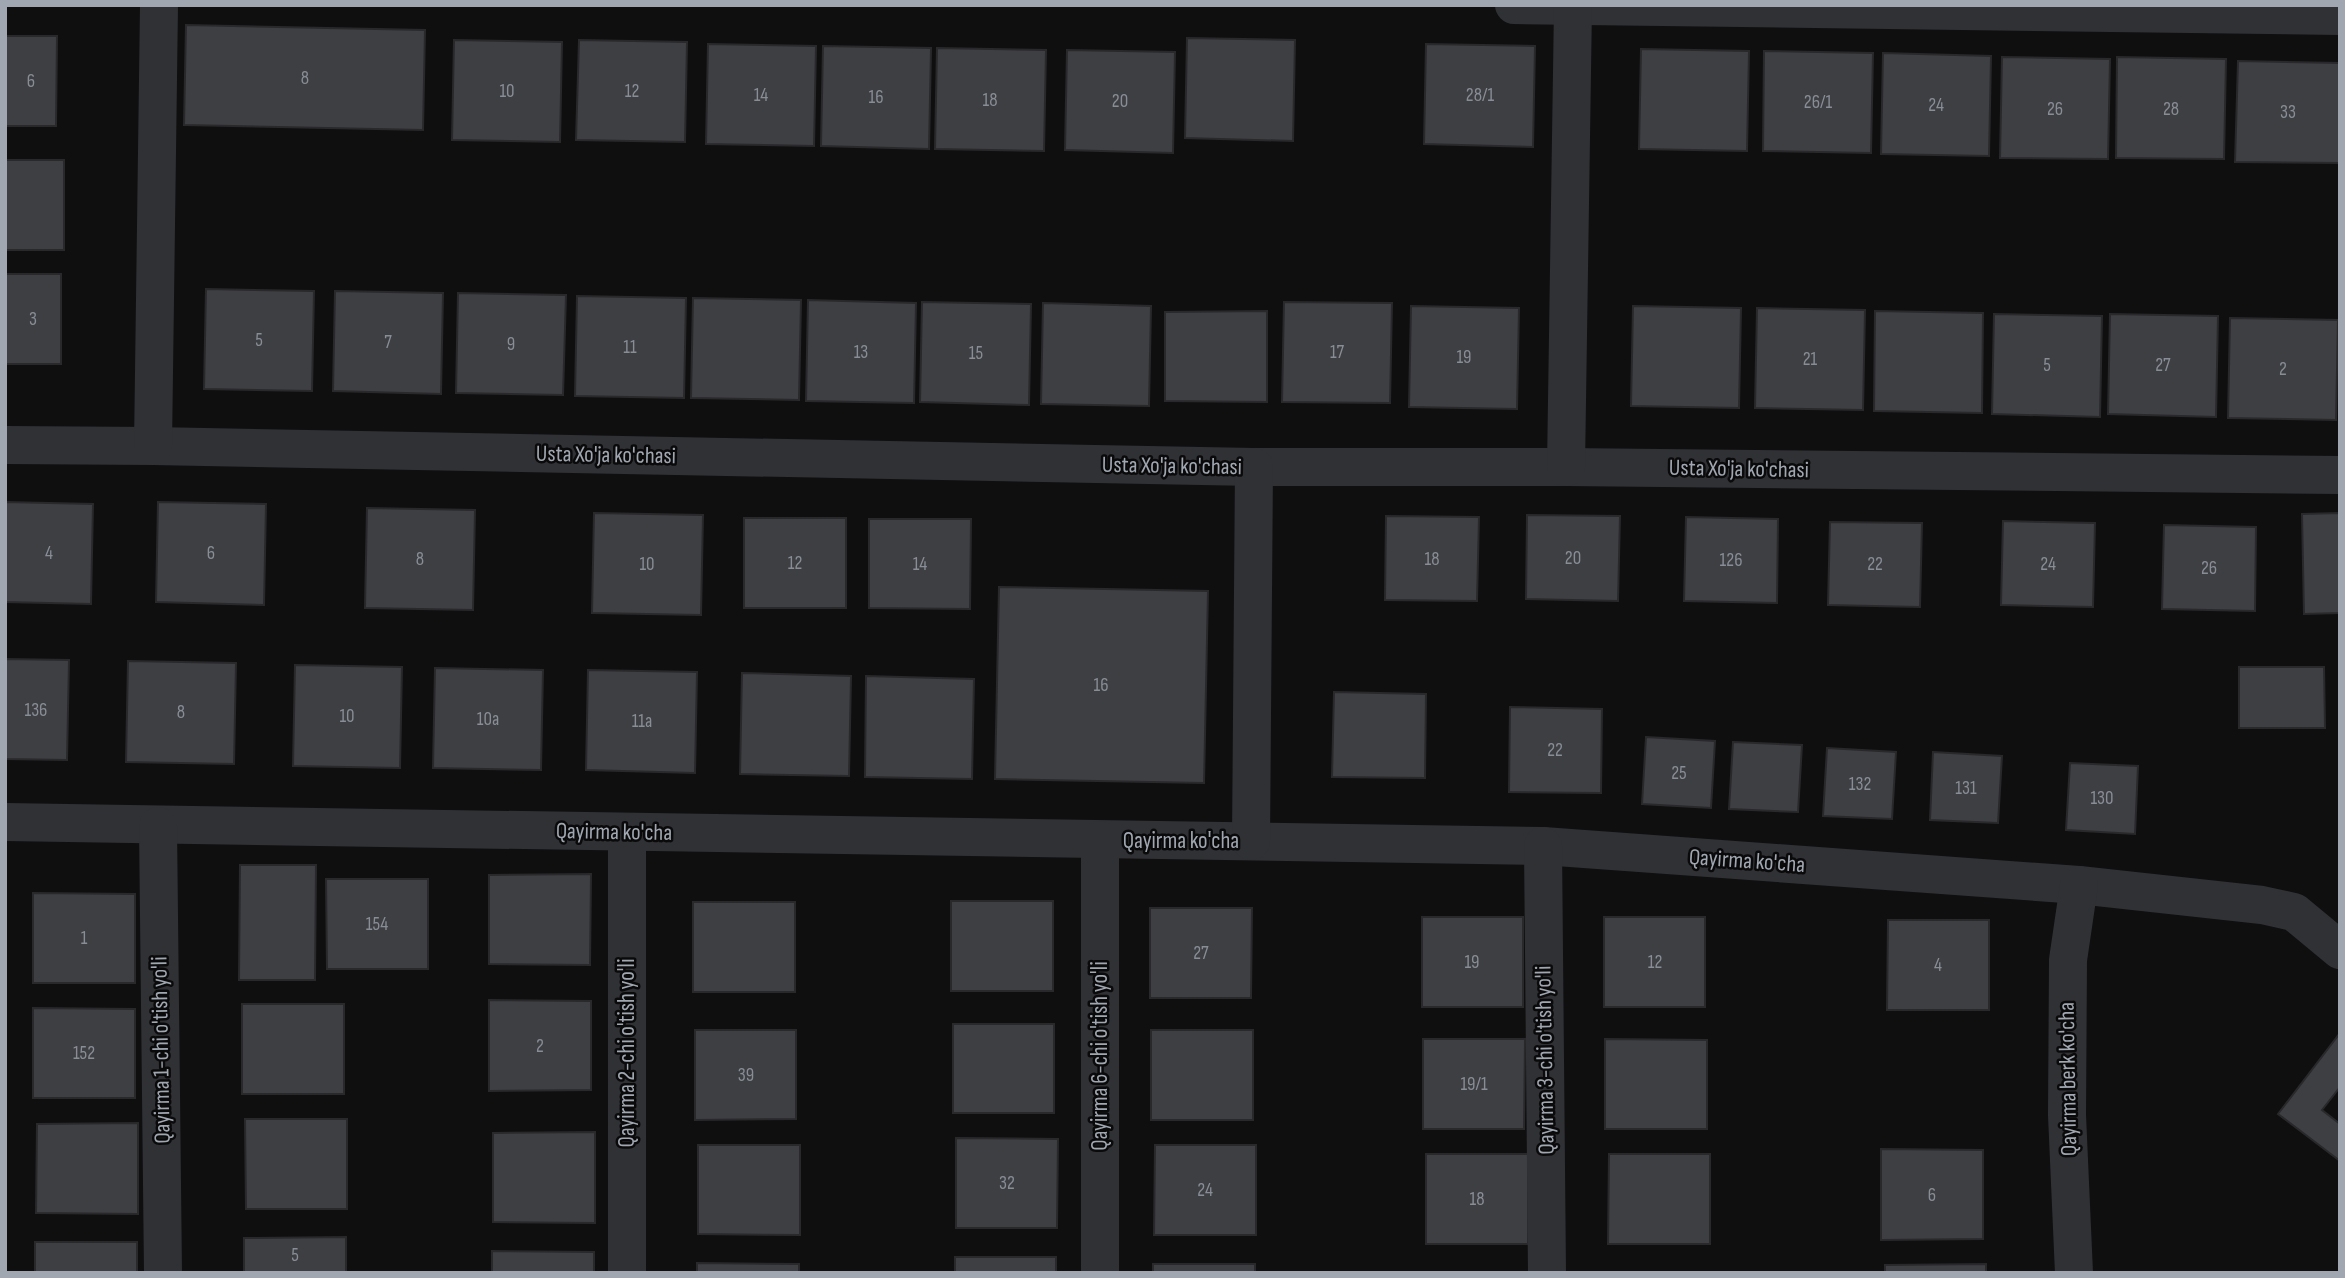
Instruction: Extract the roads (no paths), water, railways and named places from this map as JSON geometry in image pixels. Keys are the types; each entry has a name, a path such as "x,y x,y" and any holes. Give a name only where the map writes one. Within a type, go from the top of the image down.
{"street":[{"path":"153,446 159,5"},
{"path":"1514,5 2340,16"},
{"path":"1566,467 1573,6"},
{"name":"Usta Xo'ja ko'chasi","path":"5,445 1254,467 1566,467 2340,475"},
{"path":"1251,841 1254,467"},
{"name":"Qayirma ko'cha","path":"5,822 1543,846 2079,885 2262,905 2294,912 2340,950"},
{"name":"Qayirma 1-chi o'tish yo'li","path":"158,826 163,1273"},
{"name":"Qayirma 2-chi o'tish yo'li","path":"627,832 627,1273"},
{"name":"Qayirma 6-chi o'tish yo'li","path":"1100,840 1100,1273"},
{"name":"Qayirma 3-chi o'tish yo'li","path":"1543,846 1548,1273"},
{"name":"Qayirma berk ko'cha","path":"2074,1273 2067,1115 2067,973 2079,885"}]}
